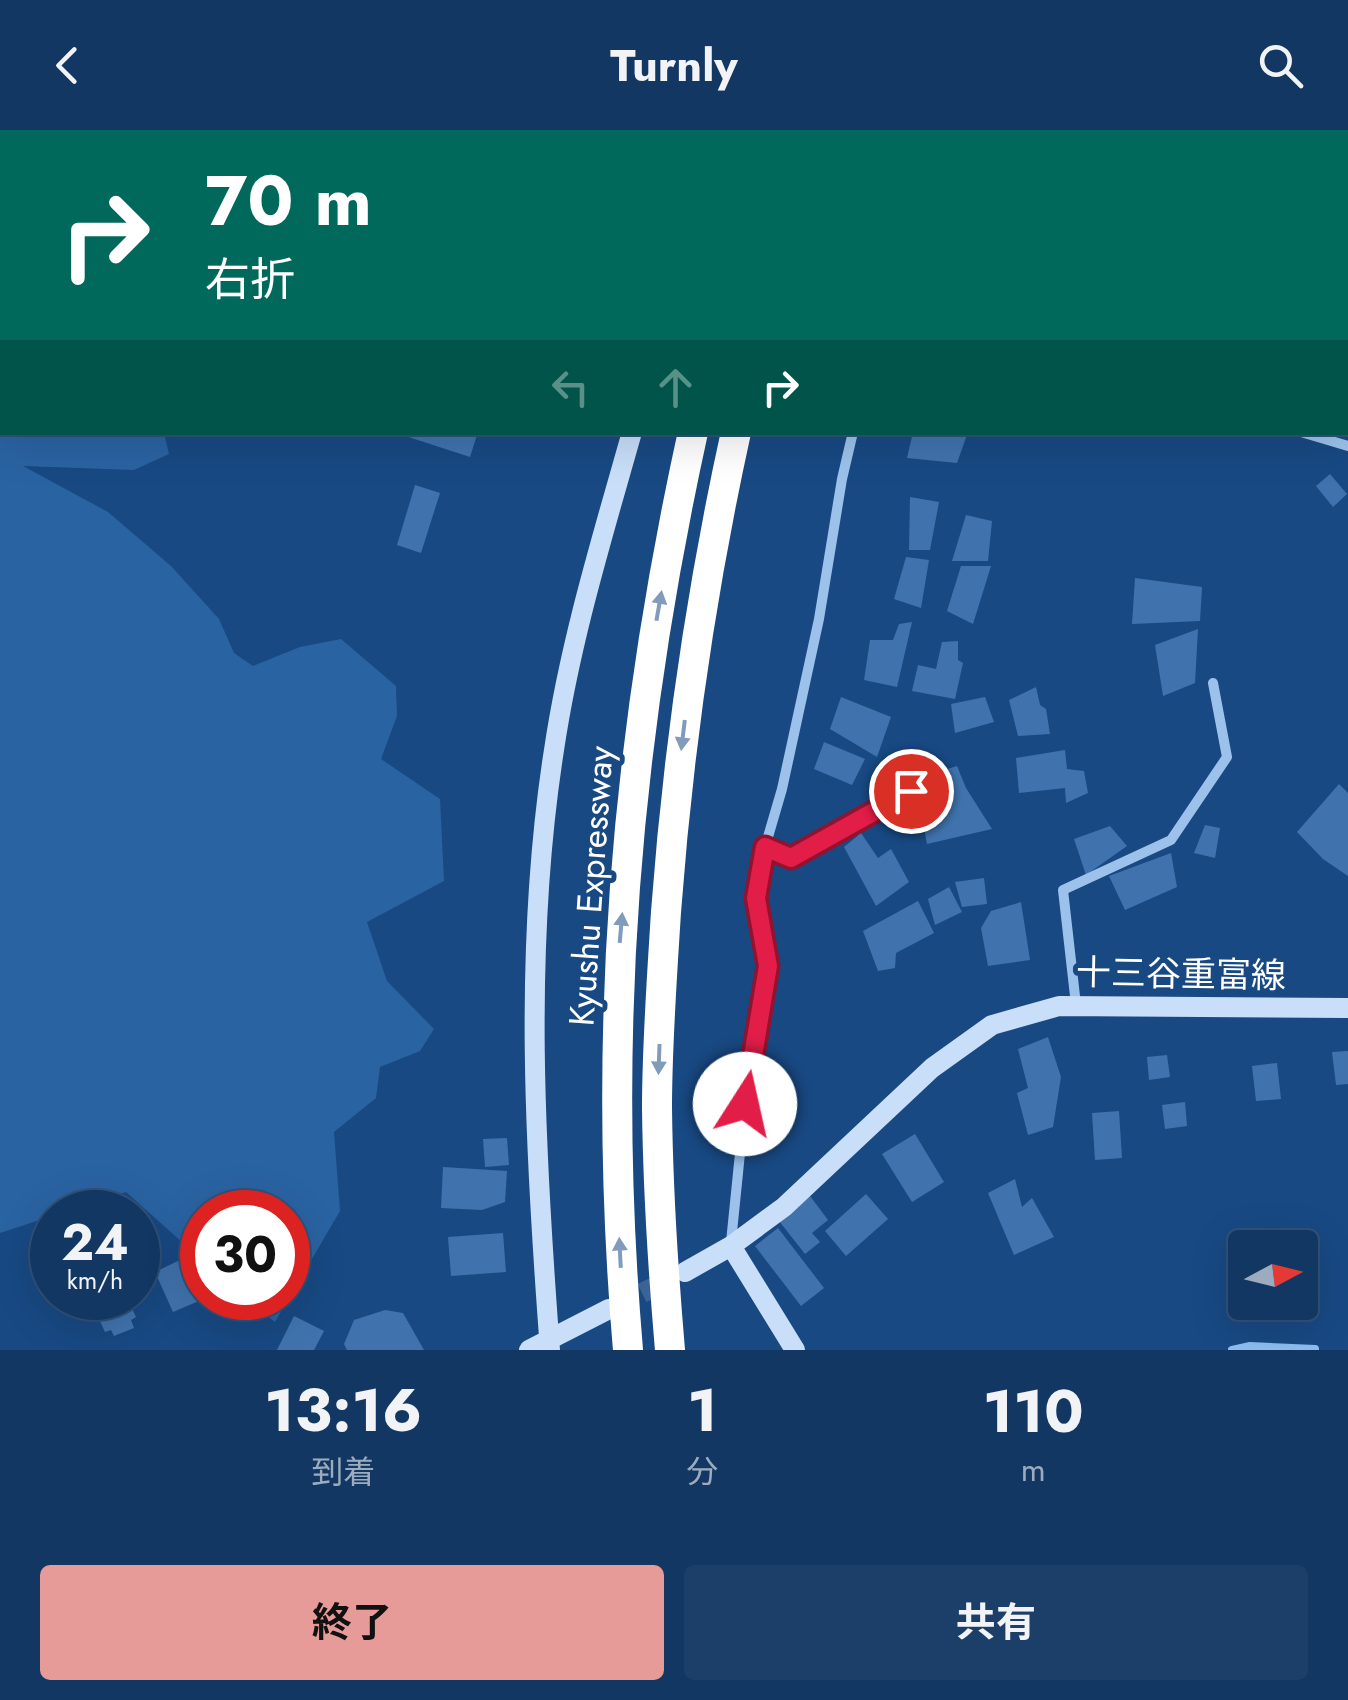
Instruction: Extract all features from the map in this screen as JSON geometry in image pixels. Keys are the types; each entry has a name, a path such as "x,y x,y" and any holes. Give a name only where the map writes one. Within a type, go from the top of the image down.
{"highway":[{"name":"Kyushu Expressway","path":"628,1350 615,1105 618,962 631,805 650,661 692,435"},
{"path":"670,1350 657,1105 673,818 691,670 714,531 735,435"}],"street":[{"path":"550,1345 536,1120 536,914 540,864 553,752 570,658 631,435"},
{"path":"795,1350 731,1246 745,1104 768,966 756,898 800,706 852,435"},
{"path":"1312,435 1348,446"},
{"path":"1076,1006 1064,890 1171,840 1228,757 1214,684"},
{"path":"765,847 791,858 911,791"},
{"name":"十三谷重富線","path":"685,1272 731,1246 784,1207 932,1068 992,1025 1059,1006 1348,1008"},
{"path":"529,1350 550,1345 609,1309"}],"shaded area":[{"path":"0,435 164,435 169,454 134,470 23,466 108,512 171,566 219,619 234,653 253,666 300,647 341,639 396,686 397,716 381,759 440,799 444,881 367,922 387,981 434,1029 420,1051 380,1067 376,1098 334,1132 340,1211 310,1262 310,1190 180,1190 180,1240 160,1222 160,1190 30,1190 30,1223 0,1233"}],"building":[{"path":"402,435 477,435 470,457"},
{"path":"912,435 967,435 957,463 907,458"},
{"path":"1330,474 1347,494 1333,507 1316,486"},
{"path":"415,485 440,493 421,553 397,545"},
{"path":"910,497 939,502 930,550 909,550"},
{"path":"966,515 992,521 988,561 952,561"},
{"path":"906,557 929,560 921,608 894,599"},
{"path":"961,566 991,566 973,624 947,611"},
{"path":"1135,578 1202,587 1200,621 1132,624"},
{"path":"912,622 897,687 864,680 870,640 893,640 899,624"},
{"path":"1198,629 1195,683 1163,696 1155,645"},
{"path":"958,641 958,660 963,663 955,699 912,691 918,665 936,669 942,642"},
{"path":"1036,687 1040,705 1046,709 1050,734 1018,736 1009,700"},
{"path":"841,697 891,717 877,757 830,729"},
{"path":"985,697 994,722 955,733 951,704"},
{"path":"824,742 865,759 852,785 814,769"},
{"path":"1065,750 1067,769 1084,771 1088,793 1066,803 1065,788 1019,793 1016,758"},
{"path":"957,766 992,829 927,844 920,807 925,790 941,771"},
{"path":"1339,784 1348,793 1348,876 1323,859 1297,832"},
{"path":"1205,825 1220,828 1215,858 1194,853"},
{"path":"1110,826 1127,846 1086,875 1074,839"},
{"path":"861,833 878,858 891,849 909,882 876,906 844,847"},
{"path":"1171,853 1177,887 1125,910 1109,876"},
{"path":"984,878 987,904 962,907 955,882"},
{"path":"949,887 962,912 935,925 928,899"},
{"path":"918,901 934,933 896,953 895,968 878,971 863,931"},
{"path":"1021,902 1030,960 988,966 981,928 991,911"},
{"path":"1048,1037 1061,1077 1053,1127 1028,1135 1017,1093 1028,1088 1018,1049"},
{"path":"1348,1051 1348,1084 1336,1085 1332,1052"},
{"path":"1167,1055 1170,1077 1149,1080 1147,1057"},
{"path":"1277,1063 1281,1099 1256,1101 1252,1066"},
{"path":"1185,1102 1187,1126 1165,1129 1162,1105"},
{"path":"1119,1111 1122,1158 1095,1160 1092,1113"},
{"path":"915,1134 944,1182 912,1202 882,1154"},
{"path":"507,1138 509,1165 485,1167 483,1139"},
{"path":"443,1167 507,1171 505,1202 482,1210 441,1208"},
{"path":"1015,1179 1022,1207 1032,1198 1054,1237 1014,1255 988,1193"},
{"path":"866,1194 888,1219 846,1256 825,1231"},
{"path":"810,1196 828,1220 812,1233 820,1242 805,1254 779,1221"},
{"path":"778,1228 824,1288 801,1306 755,1246"},
{"path":"503,1233 506,1272 451,1276 448,1237"},
{"path":"180,1260 180,1309 173,1312 160,1283 160,1270"},
{"path":"385,1310 403,1313 424,1350 347,1350 344,1344 354,1320"},
{"path":"99,1320 131,1320 134,1328 114,1336 111,1330 105,1332"},
{"path":"292,1320 302,1320 324,1331 314,1350 277,1350"}],"waterway":[{"path":"1232,1350 1250,1346 1315,1349"}],"tunnel":[{"path":"615,1306 675,1277"}],"route":[{"path":"745,1104 768,966 756,898 765,847 791,858 911,791"}]}
